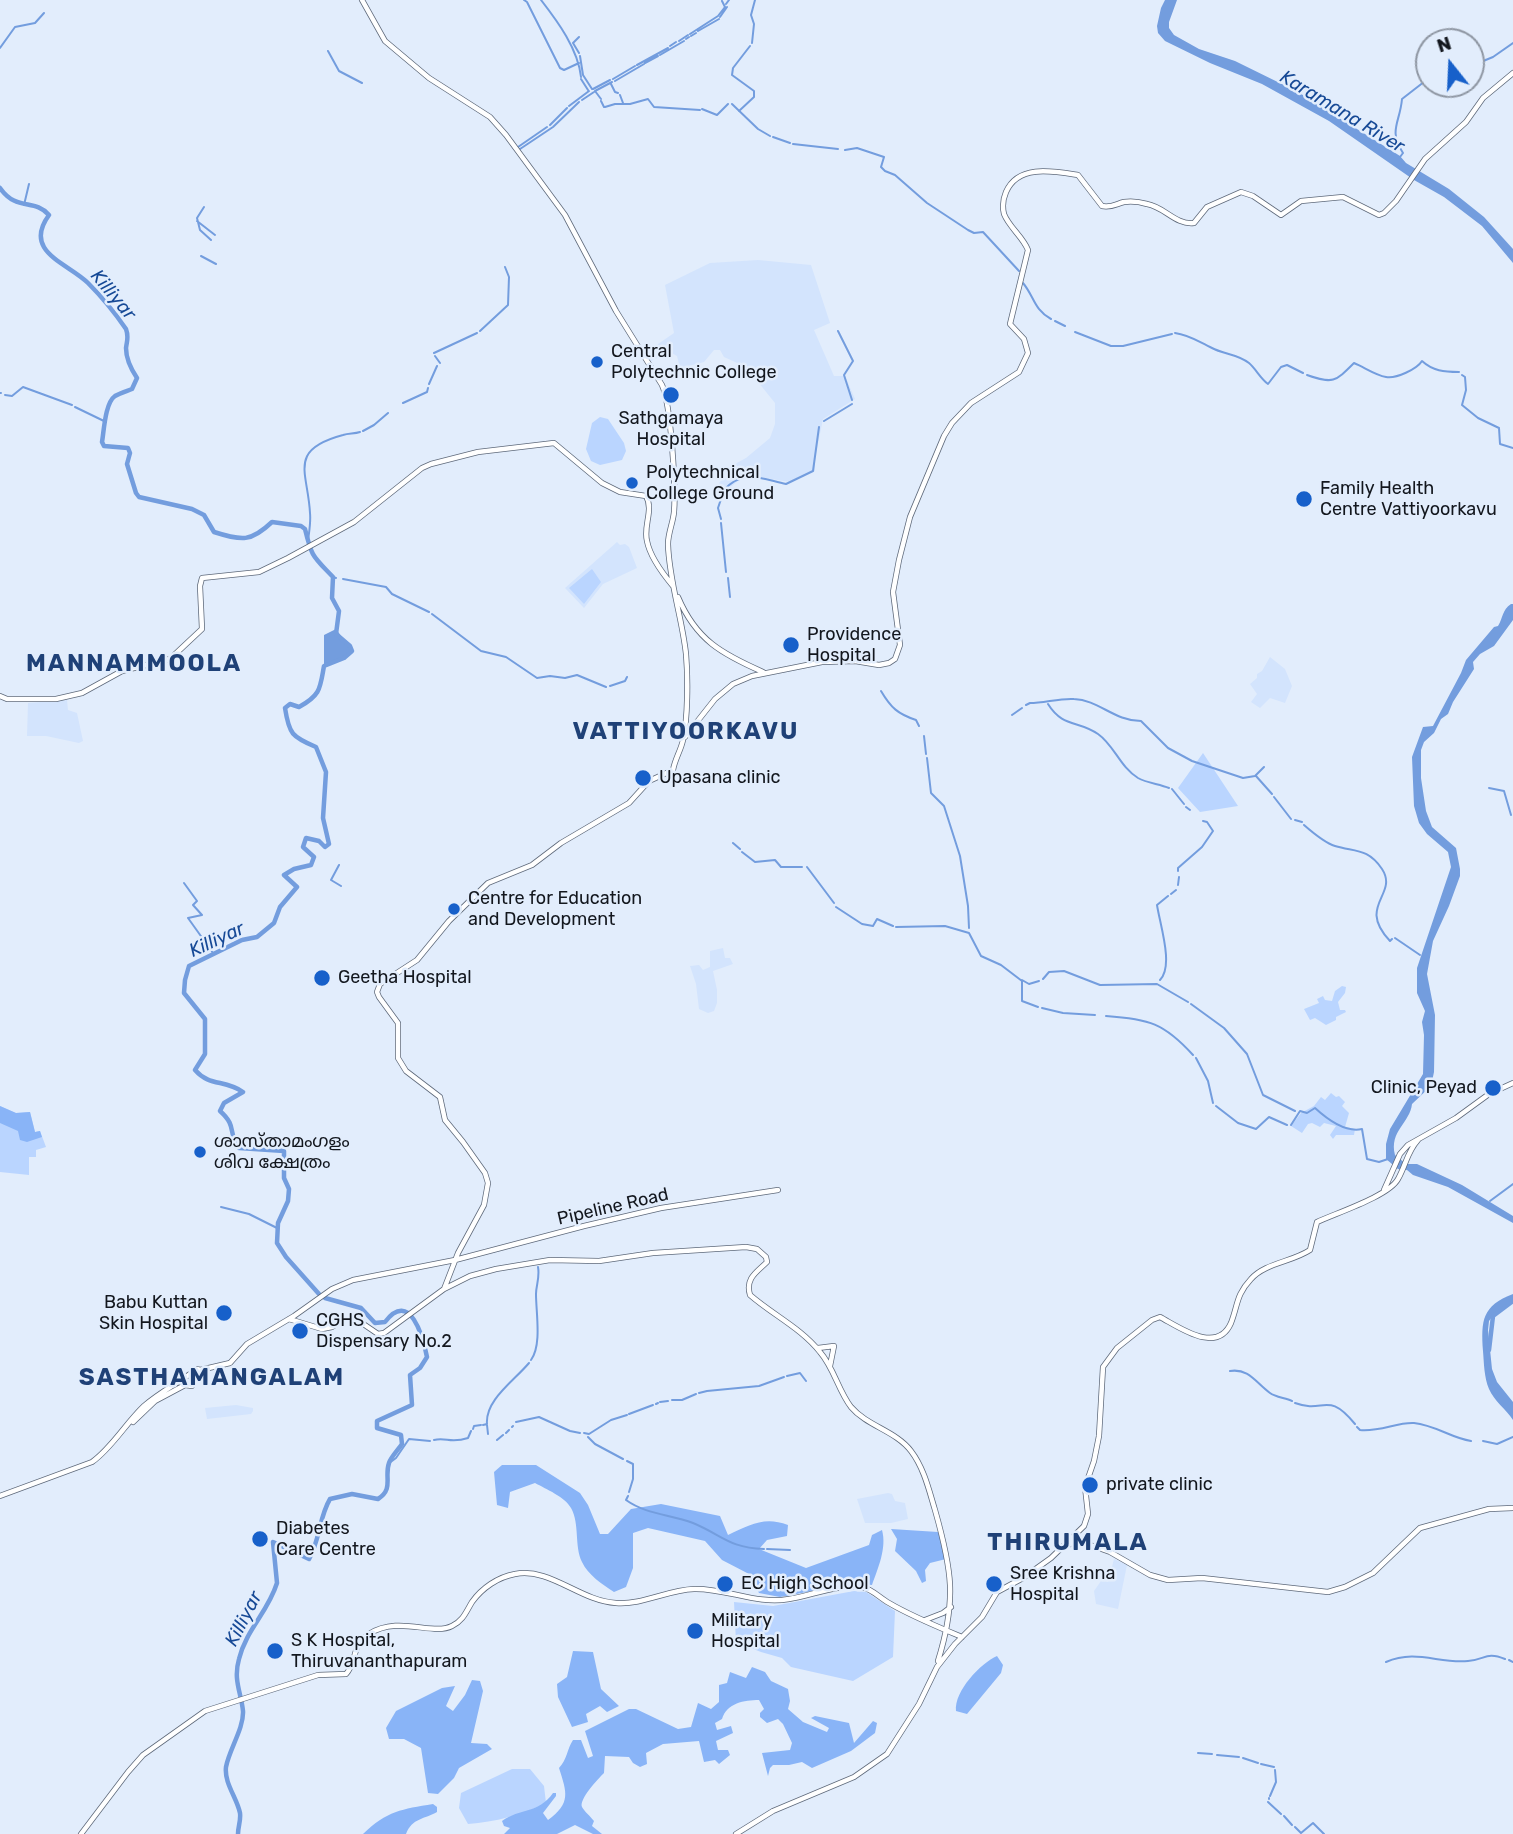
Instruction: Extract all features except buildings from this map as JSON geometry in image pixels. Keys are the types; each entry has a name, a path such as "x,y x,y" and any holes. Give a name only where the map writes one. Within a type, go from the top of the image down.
{"main road":[{"path":"362,0 385,41 429,78 494,121 565,215 616,311 646,357 665,393 674,497 674,514 668,542 686,653 684,738 673,770 649,781 629,803 561,842 533,865 488,883 449,921 417,960 380,984 377,992 379,997 398,1023 398,1058 406,1071 440,1097 445,1120 485,1173 488,1183 484,1205 455,1260 444,1289"},
{"path":"684,738 715,699 733,684 764,673 828,661 886,664 892,662 898,654 900,645 893,592 899,560 910,517 944,436 971,403 1018,372 1028,353 1024,339 1010,324 1028,250 1006,218 1002,205 1009,186 1018,176 1050,172 1078,175 1102,206 1107,208 1125,202 1149,204 1162,209 1182,223 1190,224 1196,222 1207,207 1241,192 1253,196 1281,215 1301,201 1343,197 1376,215 1384,213 1396,201 1425,159 1466,122 1483,98 1513,73"},
{"path":"0,696 7,699 56,699 82,693 122,671 170,659 202,629 202,578 259,572 302,551 355,522 431,464 478,452 554,443 602,483 620,492 647,498 647,543 693,624 713,647 764,673"},
{"path":"1380,1195 1404,1148 1456,1118 1489,1094 1513,1083"},
{"path":"937,1667 982,1617 997,1592 1023,1578 1072,1541 1084,1526 1088,1518 1084,1488 1098,1444 1103,1367 1111,1354 1152,1320 1160,1317 1191,1334 1208,1338 1219,1336 1230,1324 1236,1301 1253,1276 1310,1250 1317,1222 1380,1195 1397,1181 1406,1158 1418,1140"},
{"name":"Pipeline Road","path":"185,1381 199,1372 236,1362 250,1343 332,1289 353,1280 455,1260 661,1208 778,1190"},
{"path":"289,1319 322,1329 332,1327 345,1319 356,1319 378,1334 403,1320 444,1289 485,1272 550,1260 599,1261 653,1253 752,1248 764,1254 767,1262 751,1279 748,1288 750,1295 817,1348 852,1407 908,1448 921,1468 944,1540 951,1582 951,1607 948,1630 937,1667 919,1704 887,1754 854,1777 773,1811 736,1834"},
{"path":"817,1348 834,1346 830,1366"},
{"path":"185,1381 191,1387 199,1372"},
{"path":"1,1497 92,1462 102,1455 143,1407 164,1391 192,1377 195,1381"},
{"path":"1072,1541 1106,1550 1150,1575 1168,1580 1202,1578 1328,1592 1373,1573 1420,1528 1489,1509 1513,1508"},
{"path":"81,1834 143,1755 205,1711 318,1675 346,1674 356,1647 368,1635 382,1629 405,1625 450,1628 462,1620 481,1591 508,1575 539,1574 597,1600 617,1604 690,1589 712,1589 774,1601 854,1586 869,1589 892,1605 962,1637"},
{"path":"924,1620 951,1607"}],"shaded area":[{"path":"1165,0 1177,0 1169,22 1169,28 1174,35 1199,49 1235,61 1298,92 1400,156 1406,163 1449,189 1484,217 1513,249 1513,263 1482,226 1444,197 1414,180 1329,121 1262,84 1165,41 1158,33 1157,26"},
{"path":"758,260 811,265 830,323 814,330 834,376 845,376 855,399 823,419 815,471 790,482 753,476 738,481 722,494 719,483 724,477 722,471 746,458 770,438 775,424 775,403 746,367 724,357 720,350 714,350 704,362 680,368 677,356 670,352 651,361 645,353 674,333 665,285 710,263"},
{"path":"600,417 608,419 624,443 626,451 622,460 600,465 591,461 586,449 592,423"},
{"path":"617,542 629,547 637,568 603,584 584,608 565,588"},
{"path":"592,569 601,582 584,604 569,588"},
{"path":"1511,604 1513,620 1494,646 1480,654 1473,662 1474,669 1448,714 1441,719 1421,750 1421,778 1426,811 1432,827 1456,848 1460,876 1433,941 1427,974 1435,1015 1434,1072 1431,1086 1412,1104 1408,1117 1397,1133 1394,1147 1395,1155 1406,1164 1417,1164 1462,1185 1513,1216 1513,1223 1448,1187 1413,1175 1407,1170 1398,1169 1386,1159 1390,1129 1423,1074 1422,1022 1425,1011 1417,993 1417,968 1451,867 1448,852 1427,834 1419,823 1414,806 1412,757 1423,727 1433,726 1466,660 1494,627 1498,626 1504,611"},
{"path":"336,629 352,651 344,658 324,666 324,635"},
{"path":"1270,657 1285,669 1292,686 1285,703 1270,698 1260,708 1251,702 1257,694 1250,684"},
{"path":"67,700 68,710 77,713 83,741 79,743 46,736 27,736 28,703"},
{"path":"1203,753 1238,806 1200,812 1178,788"},
{"path":"723,948 725,958 730,958 733,964 713,971 717,1003 714,1011 708,1013 699,1009 696,984 690,966 699,965 703,970 710,967 710,951"},
{"path":"1342,986 1346,987 1345,993 1338,1002 1340,1010 1346,1012 1326,1025 1315,1018 1310,1020 1304,1009 1319,1003 1317,999 1323,996 1325,1000 1332,1001 1335,991"},
{"path":"1331,1093 1345,1102 1342,1106 1349,1113 1345,1127 1355,1129 1354,1135 1336,1135 1333,1139 1330,1135 1336,1126 1324,1123 1320,1127 1308,1124 1302,1133 1291,1126 1301,1113 1314,1106 1321,1097 1325,1100"},
{"path":"0,1106 16,1113 30,1112 35,1132 40,1131 46,1147 36,1150 36,1157 29,1157 29,1175 0,1172"},
{"path":"0,1106 16,1113 30,1112 35,1132 40,1131 42,1137 27,1142 20,1140 18,1131 0,1123"},
{"path":"1513,1294 1513,1303 1495,1313 1489,1321 1488,1330 1492,1369 1497,1382 1513,1402 1513,1420 1489,1389 1484,1370 1482,1340 1483,1323 1489,1309"},
{"path":"236,1405 253,1408 253,1411 251,1414 207,1419 205,1408"},
{"path":"502,1465 536,1465 580,1493 600,1534 608,1534 631,1509 661,1504 720,1516 728,1535 764,1522 788,1525 787,1536 767,1540 759,1549 806,1568 869,1545 872,1535 882,1530 881,1558 872,1585 855,1583 780,1597 759,1593 749,1574 722,1560 705,1541 648,1528 633,1533 633,1568 626,1587 614,1592 585,1567 578,1549 574,1514 560,1497 535,1483 510,1492 508,1508 497,1505 494,1472"},
{"path":"892,1494 895,1501 905,1503 908,1519 891,1523 865,1523 857,1499"},
{"path":"891,1529 938,1532 946,1559 930,1563 925,1570 926,1581 922,1583 916,1571 895,1551 897,1539"},
{"path":"1114,1559 1127,1565 1118,1609 1096,1604 1094,1591 1101,1581 1108,1582"},
{"path":"854,1591 866,1592 895,1611 893,1657 853,1681 791,1667 782,1658 736,1642 734,1602 773,1606"},
{"path":"573,1651 593,1652 601,1689 619,1706 607,1712 600,1706 586,1714 588,1722 572,1727 558,1697 557,1684 567,1677"},
{"path":"997,1656 1003,1665 1001,1673 967,1714 956,1711 959,1695 964,1687 984,1665"},
{"path":"752,1667 765,1672 771,1681 788,1689 788,1709 803,1722 827,1732 829,1728 811,1718 815,1716 849,1723 854,1743 873,1721 877,1723 875,1733 851,1751 812,1768 802,1762 773,1765 768,1776 762,1753 790,1750 792,1743 778,1719 767,1723 760,1717 764,1709 759,1700 742,1702 728,1709 722,1719 715,1723 717,1730 731,1726 733,1733 716,1741 718,1750 728,1750 730,1755 719,1764 715,1760 704,1762 699,1741 663,1744 646,1753 647,1764 640,1767 629,1757 605,1756 604,1773 582,1803 583,1809 594,1821 592,1826 602,1834 593,1834 575,1825 557,1834 504,1834 510,1828 504,1826 502,1821 535,1808 553,1793 556,1793 556,1796 543,1813 548,1820 561,1808 565,1791 559,1768 573,1740 581,1740 588,1758 593,1756 585,1731 629,1709 636,1709 678,1729 691,1727 698,1703 711,1709 719,1702 719,1685 727,1683 730,1672 746,1678"},
{"path":"472,1680 480,1681 483,1691 471,1743 487,1744 492,1749 459,1768 454,1778 438,1794 428,1793 421,1748 404,1739 389,1739 386,1728 396,1711 442,1688 455,1686 446,1706 453,1711"},
{"path":"512,1769 530,1769 544,1786 546,1803 508,1817 468,1824 459,1808 461,1793"},
{"path":"433,1804 437,1807 437,1812 415,1822 406,1834 363,1834 395,1812"}],"waterway":[{"path":"524,0 560,68 564,70 579,63"},
{"path":"541,0 572,46 581,77"},
{"path":"726,4 729,0"},
{"path":"752,43 754,24 751,15 755,0"},
{"path":"690,34 718,16 725,7 722,1"},
{"path":"720,17 727,7"},
{"path":"0,48 15,27 35,23 44,13"},
{"path":"698,31 719,19"},
{"path":"691,36 696,33"},
{"path":"679,41 688,35"},
{"path":"579,37 573,43 579,53"},
{"path":"660,55 684,41"},
{"path":"670,46 676,42"},
{"path":"1485,60 1513,43"},
{"path":"739,111 754,97 754,91 732,75 733,68 750,46"},
{"path":"637,65 668,48"},
{"path":"328,51 339,71 362,83"},
{"path":"580,56 583,75 592,89"},
{"path":"645,63 658,56"},
{"path":"615,81 644,64"},
{"path":"613,79 635,66"},
{"path":"581,79 588,90"},
{"path":"593,89 610,80"},
{"path":"601,99 595,91 612,82"},
{"path":"611,84 618,93"},
{"path":"1400,157 1403,153 1396,138 1396,126 1402,99 1415,89"},
{"path":"569,106 589,91"},
{"path":"582,100 594,92"},
{"path":"620,95 623,103"},
{"path":"605,107 648,99 654,107 700,110"},
{"path":"601,101 604,107"},
{"path":"520,149 553,127 579,102"},
{"path":"702,109 717,115 728,104"},
{"path":"732,104 758,129 770,136"},
{"path":"550,125 567,108"},
{"path":"518,147 547,127"},
{"path":"773,137 790,143"},
{"path":"793,144 838,149"},
{"path":"845,150 857,148 884,157 881,167 885,171 895,175 927,203 968,230 974,233 983,232 1019,271"},
{"path":"24,205 29,184"},
{"name":"Killiyar","path":"0,188 13,200 37,207 49,215 42,228 44,248 88,283 126,329 127,356 137,378 132,389 112,400 107,411 102,442 104,446 128,448 130,453 127,464 139,497 192,509 204,515 214,532 232,537 252,536 272,522 301,526 305,529 314,556 333,577 332,598 339,611 336,634 352,651 344,658 324,666 320,685 312,699 299,707 290,704 285,708 293,734 316,747 326,772 323,818 329,844 325,847 319,841 306,838 303,847 314,857 311,865 294,869 284,875 297,887 280,907 274,923 257,937 242,940 189,966 184,993 205,1019 205,1054 195,1070 206,1079 230,1085 243,1092 224,1103 220,1111 229,1121 235,1142 239,1148 284,1151 284,1178 289,1189 288,1201 278,1223 277,1243 286,1257 319,1294 361,1308 375,1323 385,1322 394,1313 408,1313 419,1328 427,1357 420,1368 410,1375 412,1405 377,1421 377,1428 401,1435 402,1444 389,1463 387,1487 383,1495 378,1499 352,1494 330,1499 309,1559 273,1542 277,1583 242,1649 237,1666 243,1718 226,1773 240,1813 238,1834"},
{"path":"204,207 197,218 200,230 211,240"},
{"path":"197,221 215,235"},
{"path":"201,256 216,264"},
{"path":"480,331 508,305 509,277 505,267"},
{"path":"1023,283 1038,307 1051,319"},
{"path":"1055,321 1065,326"},
{"path":"838,331 853,361 844,375 852,400"},
{"path":"1075,332 1111,346 1123,346 1172,334"},
{"path":"434,353 477,333"},
{"path":"1175,333 1245,360 1268,384 1281,367 1287,365 1303,373"},
{"path":"435,356 440,363"},
{"path":"1307,375 1323,380 1338,378 1354,363 1378,375 1390,377 1406,373 1422,361 1439,370 1459,372"},
{"path":"429,384 437,366"},
{"path":"1462,375 1465,377 1466,390 1462,405 1478,418 1499,428 1500,444 1513,448"},
{"path":"5,395 12,396 23,387 72,405"},
{"path":"403,403 427,392 428,388"},
{"path":"824,421 852,404"},
{"path":"75,407 106,422"},
{"path":"363,431 388,413"},
{"path":"723,491 730,484 745,477 786,484 813,471 819,427"},
{"path":"308,541 310,517 305,474 307,455 325,441 360,432"},
{"path":"721,499 718,508 721,519"},
{"path":"721,523 726,572"},
{"path":"728,578 730,597"},
{"path":"343,579 386,587 392,594 429,612"},
{"path":"432,614 481,651 506,657 537,678 577,675 606,687"},
{"path":"610,686 625,681 627,677"},
{"path":"881,691 896,710 916,720 919,726"},
{"path":"1026,705 1063,699 1083,700 1123,718 1141,721 1168,748 1192,761 1243,778 1255,776 1264,767"},
{"path":"1048,704 1059,717 1098,734 1126,768 1138,778 1169,788"},
{"path":"1012,715 1022,708"},
{"path":"924,736 926,754"},
{"path":"927,758 931,793 944,806 960,856 969,928"},
{"path":"1256,776 1272,794"},
{"path":"1489,788 1504,791 1511,815"},
{"path":"1172,789 1184,804"},
{"path":"1274,797 1291,819"},
{"path":"1186,807 1190,810"},
{"path":"1295,820 1302,822"},
{"path":"1178,871 1178,868 1202,847 1213,831 1207,822 1203,821"},
{"path":"1304,825 1331,845 1361,852 1377,862 1386,878 1377,918 1381,929 1390,941 1392,939"},
{"path":"733,843 740,849"},
{"path":"742,852 755,862 775,860 781,867 802,867"},
{"path":"339,865 331,880 341,886"},
{"path":"807,867 834,903"},
{"path":"1178,885 1179,877"},
{"path":"184,883 197,901 193,905 202,915 188,918 213,953"},
{"path":"1171,894 1176,890"},
{"path":"1160,980 1164,974 1166,955 1157,905 1168,896"},
{"path":"836,907 862,924 873,926 877,919 893,926"},
{"path":"896,927 945,926 969,933 981,956 1001,965 1022,981 1022,1001 1038,1007"},
{"path":"1395,938 1420,955"},
{"path":"1043,979 1049,972 1064,971 1100,985 1157,984 1188,1002"},
{"path":"1022,980 1029,984 1039,981"},
{"path":"1191,1004 1224,1028 1247,1054 1263,1095 1295,1111"},
{"path":"1042,1008 1063,1013 1095,1015"},
{"path":"1106,1016 1145,1021 1164,1029 1193,1055"},
{"path":"1196,1058 1208,1081 1213,1103"},
{"path":"1216,1106 1238,1123 1256,1129 1269,1117 1287,1125"},
{"path":"1291,1125 1300,1111 1307,1113 1315,1108 1343,1127 1362,1129 1367,1159 1379,1162 1388,1159"},
{"path":"1490,1201 1513,1184"},
{"path":"221,1207 249,1214 277,1228"},
{"path":"531,1360 537,1338 538,1267"},
{"name":"Karamana River","path":"1489,1350 1493,1316 1513,1301"},
{"path":"483,1425 487,1424 495,1399 529,1363"},
{"path":"1230,1371 1247,1374 1272,1394 1292,1401"},
{"path":"787,1376 800,1373 806,1381"},
{"path":"699,1393 759,1386 784,1377"},
{"path":"672,1400 682,1400 696,1394"},
{"path":"660,1402 668,1401"},
{"path":"1295,1403 1305,1406 1332,1405 1355,1424"},
{"path":"629,1414 653,1405"},
{"path":"584,1433 589,1434 611,1420 627,1415"},
{"path":"516,1422 539,1417 580,1433"},
{"path":"1357,1427 1367,1430 1414,1423 1471,1441"},
{"path":"473,1429 474,1426 481,1425"},
{"path":"487,1425 488,1434"},
{"path":"506,1433 509,1430"},
{"path":"434,1440 462,1440 468,1438 471,1431"},
{"path":"497,1440 503,1435"},
{"path":"588,1437 595,1444 623,1459"},
{"path":"1483,1441 1497,1444 1513,1437"},
{"name":"Killiyar","path":"388,1464 396,1458 409,1439 430,1441"},
{"path":"627,1461 633,1464 633,1479 629,1492"},
{"path":"628,1496 626,1500 642,1509 693,1523 742,1546 764,1549"},
{"path":"767,1549 790,1550"},
{"path":"1386,1662 1407,1657 1457,1661 1489,1656 1505,1659"},
{"path":"1509,1660 1513,1662"},
{"path":"1198,1753 1212,1754"},
{"path":"1217,1755 1239,1757"},
{"path":"1243,1758 1258,1763"},
{"path":"1261,1764 1274,1767"},
{"path":"1270,1796 1276,1782 1275,1770"},
{"path":"1268,1802 1281,1814"},
{"path":"1284,1816 1292,1825"},
{"path":"1295,1827 1301,1833 1313,1823 1324,1834"}],"place":[{"name":"Central Polytechnic College","path":"597,362"},
{"name":"Sathgamaya Hospital","path":"671,395"},
{"name":"Polytechnical College Ground","path":"632,483"},
{"name":"Family Health Centre Vattiyoorkavu","path":"1304,499"},
{"name":"Providence Hospital","path":"791,645"},
{"name":"Upasana clinic","path":"643,778"},
{"name":"Centre for Education and Development","path":"454,909"},
{"name":"Geetha Hospital","path":"322,978"},
{"name":"Clinic, Peyad","path":"1493,1088"},
{"name":"ശാസ്താമംഗളം ശിവ ക്ഷേത്രം","path":"200,1152"},
{"name":"Babu Kuttan Skin Hospital","path":"224,1313"},
{"name":"CGHS Dispensary No.2","path":"300,1331"},
{"name":"private clinic","path":"1090,1485"},
{"name":"Diabetes Care Centre","path":"260,1539"},
{"name":"EC High School","path":"725,1584"},
{"name":"Sree Krishna Hospital","path":"994,1584"},
{"name":"Military Hospital","path":"695,1631"},
{"name":"S K Hospital, Thiruvananthapuram","path":"275,1651"}],"district":[{"name":"MANNAMMOOLA","path":"134,664"},
{"name":"VATTIYOORKAVU","path":"686,732"},
{"name":"SASTHAMANGALAM","path":"212,1378"},
{"name":"THIRUMALA","path":"1068,1543"}]}
